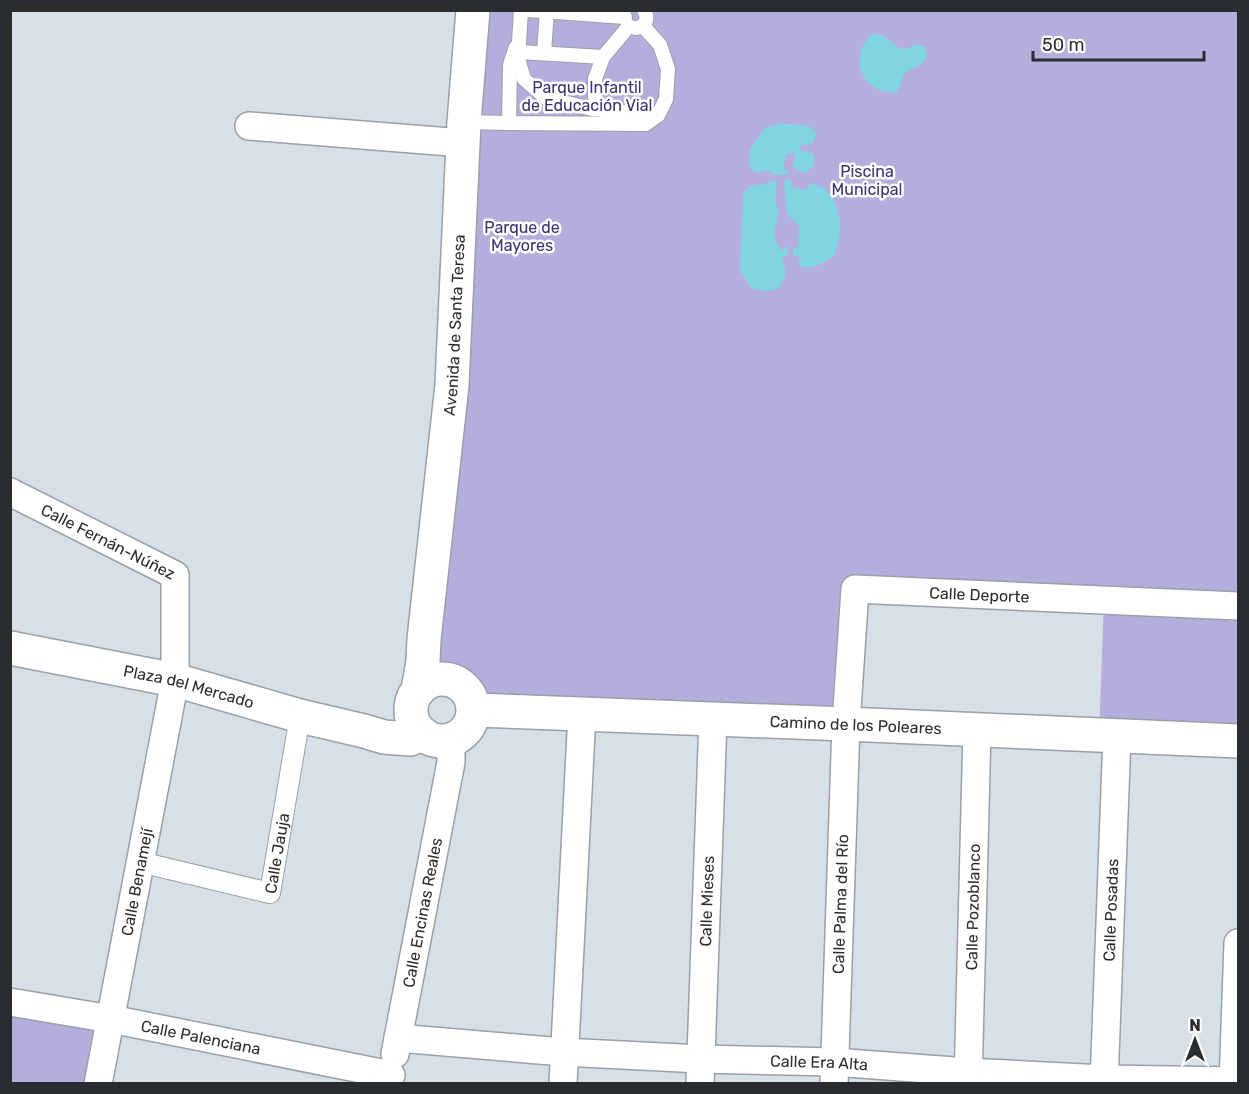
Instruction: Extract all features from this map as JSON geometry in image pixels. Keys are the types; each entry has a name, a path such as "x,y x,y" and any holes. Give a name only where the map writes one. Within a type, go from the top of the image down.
{"street":[{"name":"Avenida de Santa Teresa","path":"429,712 438,671 429,655 424,639 452,385 464,133 473,10"},
{"path":"249,126 464,133"},
{"name":"Calle Fernán-Núñez","path":"10,492 176,575 175,680"},
{"name":"Calle Deporte","path":"846,724 855,589 1239,606"},
{"name":"Plaza del Mercado","path":"10,648 175,680 300,716 364,731 382,730 429,712 459,736 467,729 474,710"},
{"name":"Calle Benamejí","path":"98,1083 175,680"},
{"path":"429,712 456,682 466,689 474,710"},
{"name":"Camino de los Poleares","path":"474,710 1239,741"},
{"name":"Calle Encinas Reales","path":"390,1079 451,762 451,749 429,712"},
{"path":"563,1083 582,713"},
{"name":"Calle Jauja","path":"140,862 270,893 300,716"},
{"name":"Calle Mieses","path":"700,1071 713,719"},
{"name":"Calle Palma del Río","path":"834,1073 846,724"},
{"name":"Calle Pozoblanco","path":"968,1078 977,730"},
{"name":"Calle Posadas","path":"1104,1081 1117,736"},
{"path":"1235,1082 1239,943"},
{"name":"Calle Palenciana","path":"10,1002 111,1018 390,1079"},
{"name":"Calle Era Alta","path":"398,1038 563,1052 700,1071 1235,1082"}],"lane":[{"path":"521,10 518,59 524,79 546,98 592,109 658,115"},
{"path":"528,10 646,21 644,10"},
{"path":"544,53 547,11"},
{"path":"464,133 508,123 646,124 658,115 666,99 668,69 660,45 631,20"},
{"path":"603,110 595,97 595,79 603,57 631,20"},
{"path":"508,123 510,65 519,46"},
{"path":"519,46 544,53 603,57"}],"green space":[{"path":"476,11 1238,11 1238,741 1099,735 1104,600 856,589 846,724 471,697 459,683 449,679 430,681"},
{"path":"10,1002 111,1019 98,1083 11,1083"}],"water":[{"path":"873,33 882,35 901,49 917,44 925,47 927,56 923,63 904,73 896,93 874,87 866,80 862,72 861,52 865,42"},
{"path":"780,123 809,126 817,133 812,144 800,145 801,152 809,151 815,156 813,167 804,173 792,166 795,159 794,152 786,155 783,165 789,174 773,175 768,170 757,173 749,166 750,149 765,128"},
{"path":"790,179 792,187 803,190 808,188 810,183 824,189 834,201 839,216 840,232 834,256 812,267 798,265 799,256 793,256 793,248 799,247 800,227 787,214 784,181"},
{"path":"770,181 777,181 775,202 779,212 774,232 777,245 781,250 789,246 787,256 782,257 786,273 784,279 778,289 765,291 751,288 740,270 743,194 753,185 766,185"}],"park label":[{"name":"Parque Infantil de Educación Vial","path":"587,96"},
{"name":"Piscina Municipal","path":"867,180"},
{"name":"Parque de Mayores","path":"522,236"}]}
